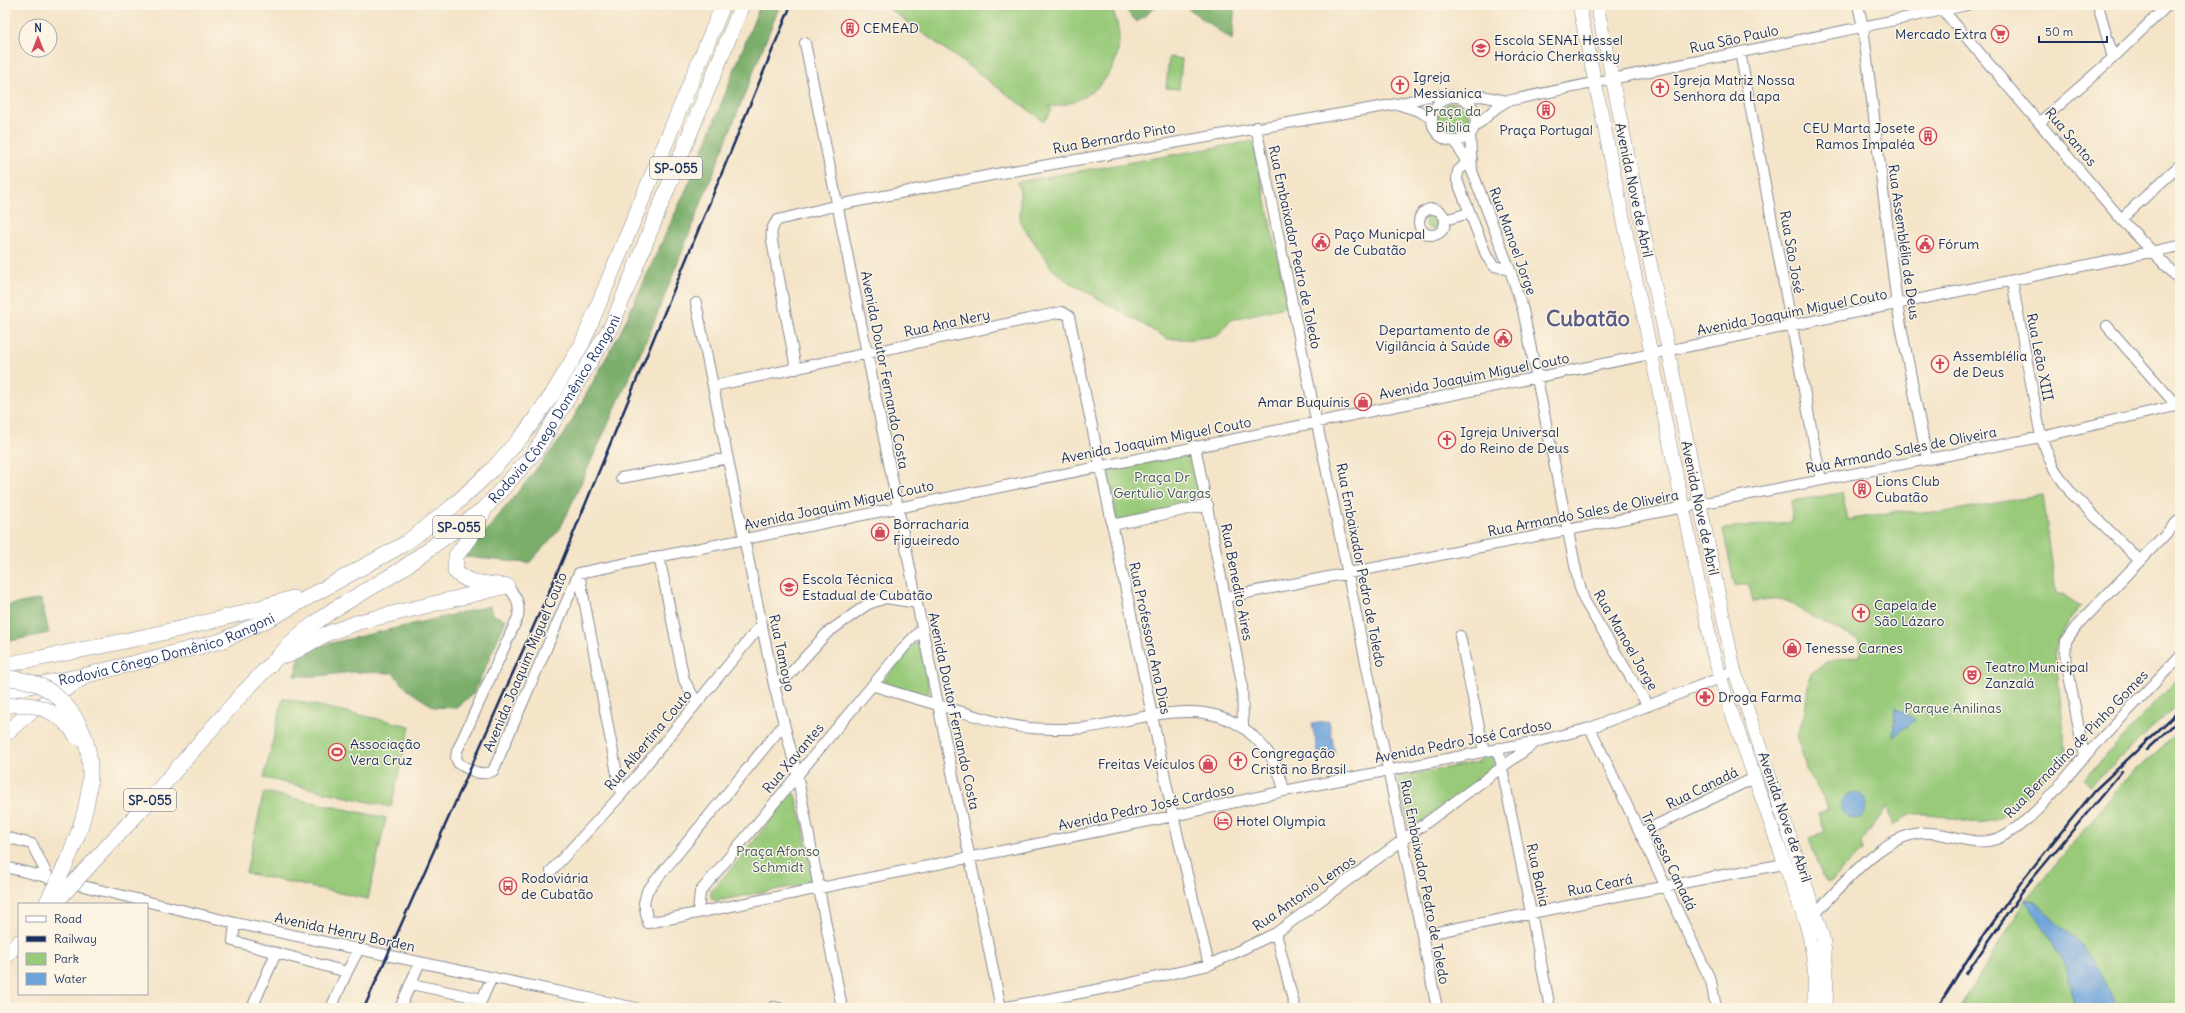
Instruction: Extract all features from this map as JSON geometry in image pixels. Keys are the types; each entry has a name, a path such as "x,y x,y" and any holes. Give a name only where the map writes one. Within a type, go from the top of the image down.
{"highway":[{"name":"Rodovia Cônego Domênico Rangoni","path":"5,691 87,675 221,641 271,618 320,590 351,575 406,543 452,507 491,471 524,434 552,394 582,344 723,5"},
{"name":"Rodovia Cônego Domênico Rangoni","path":"55,903 141,810 260,674 298,636 334,610 399,572 486,507 535,452 608,331 742,5"},
{"path":"486,507 472,534 456,556 455,571 460,577 469,581 507,586"},
{"path":"260,674 299,648 326,634 359,622 507,586"},
{"name":"Rodovia Cônego Domênico Rangoni","path":"5,665 180,630 240,615 320,590"},
{"path":"5,734 29,714 87,675"},
{"path":"5,678 21,679 38,683 52,691 78,722 88,757 89,795 84,818 68,862 47,903"},
{"path":"5,706 35,706 52,712 65,721 88,757"},
{"path":"5,957 18,943"}],"main road":[{"name":"Avenida Nove de Abril","path":"1579,5 1720,678 1806,924 1814,964 1815,991 1813,1008"},
{"name":"Avenida Nove de Abril","path":"1597,5 1734,669 1816,913 1826,954 1828,992 1826,1008"}],"street":[{"name":"Rua Assemblélia de Deus","path":"1858,5 1863,27 1897,305 1927,459"},
{"name":"Rua São Paulo","path":"1473,131 1496,108 1507,101 1863,27 1943,8 1967,5"},
{"path":"2098,5 2113,58"},
{"path":"2040,122 2113,58 2168,5"},
{"name":"Rua Santos","path":"1943,8 2121,219 2180,280"},
{"name":"Avenida Doutor Fernando Costa","path":"805,43 899,507 922,629 1001,1008"},
{"name":"Rua São José","path":"1740,52 1821,480"},
{"name":"Rua Bernardo Pinto","path":"796,369 771,231 773,225 778,220 838,205 1007,172 1397,104 1434,95 1456,97"},
{"name":"Rua São Paulo","path":"1456,97 1482,96 1507,101"},
{"path":"1456,97 1473,106 1477,116 1473,131 1455,141 1445,139 1439,135 1435,129 1432,119 1435,107 1446,98 1456,97"},
{"name":"Rua Bernardo Pinto","path":"1397,104 1419,111 1432,119"},
{"name":"Rua Embaixador Pedro de Toledo","path":"1256,128 1318,422 1437,1008"},
{"name":"Rua Manoel Jorge","path":"1468,160 1473,131"},
{"name":"Rua Manoel Jorge","path":"1455,141 1468,160 1510,270 1523,310 1568,530 1584,600 1648,706"},
{"path":"1468,160 1456,175 1469,213 1490,261 1494,266 1510,270"},
{"path":"2121,219 2180,165"},
{"path":"1445,220 1469,213"},
{"name":"Avenida Joaquim Miguel Couto","path":"507,586 516,596 520,605 518,617 457,751 456,758 458,764 480,774 487,774 493,771 579,573 1101,465 1897,305 2180,246"},
{"name":"Rua Leão XIII","path":"2012,281 2041,437 2061,480 2140,561"},
{"name":"Rua Tamoyo","path":"696,303 774,685 797,774 820,887 842,1008"},
{"name":"Rua Ana Nery","path":"713,386 1062,312 1069,316"},
{"name":"Rua Professora Ana Dias","path":"1069,316 1173,816 1209,965"},
{"path":"2107,326 2179,405"},
{"name":"Rua Armando Sales de Oliveira","path":"1226,597 2041,437 2179,405"},
{"name":"Rua Benedito Aires","path":"1195,446 1208,505 1242,683 1243,725"},
{"path":"621,478 728,458"},
{"path":"1112,525 1208,505"},
{"path":"2084,757 2065,653 2066,641 2074,628 2180,519"},
{"path":"659,556 684,680 697,703"},
{"path":"579,573 621,795"},
{"path":"774,685 789,675 827,633 868,604 886,598 917,603"},
{"name":"Rua Albertina Couto","path":"551,872 621,795 762,624"},
{"name":"Rua Xavantes","path":"698,912 700,892 872,685 906,645 922,629"},
{"path":"1460,636 1484,750"},
{"name":"Rua Bernadino de Pinho Gomes","path":"1806,924 1864,864 1880,850 1897,839 1914,834 1931,833 1963,840 1982,841 1998,838 2014,829 2040,806 2084,757 2180,656"},
{"name":"Avenida Pedro José Cardoso","path":"784,724 647,891 644,903 648,923 1173,816 1284,791 1388,771 1484,750 1543,740 1590,728 1720,678 1734,669"},
{"path":"872,685 1000,723 1058,729 1108,724 1152,715 1180,712 1205,712 1229,718 1243,725 1261,743 1279,770 1284,791"},
{"name":"Travessa Canadá","path":"1590,728 1711,981 1716,1008"},
{"name":"Rua Antonio Lemos","path":"1001,1008 1122,985 1209,965 1276,933 1528,748 1543,740"},
{"name":"Rua Bahia","path":"1498,748 1550,1008"},
{"name":"Rua Canadá","path":"1640,833 1754,778"},
{"path":"5,837 32,844 49,879"},
{"name":"Rua Ceará","path":"1422,935 1666,886 1785,864"},
{"name":"Avenida Henry Borden","path":"5,867 49,879 235,923 636,1008"},
{"path":"235,923 233,941 346,972"},
{"path":"1276,933 1295,1008"},
{"path":"331,1008 346,972 359,950"},
{"path":"252,1008 276,953"},
{"path":"400,1008 420,962"},
{"path":"411,984 480,1003 492,977"}],"green space":[{"path":"760,5 780,5 651,330 560,529 529,563 465,557 564,435 622,329 695,170"},
{"path":"884,5 1110,5 1117,24 1119,41 1116,58 1109,73 1098,86 1085,96 1068,104 1049,107 1052,110 1044,121"},
{"path":"1121,5 1158,5 1137,22"},
{"path":"1183,5 1235,5 1232,40"},
{"path":"1169,57 1182,59 1179,89 1166,88"},
{"name":"Praça da Biblia","path":"1450,103 1456,103 1466,110 1469,119 1468,125 1462,132 1456,135 1450,135 1440,128 1437,122 1437,116 1444,106"},
{"path":"1253,141 1288,306 1230,320 1217,336 1192,339 1168,339 1066,280 1053,270 1020,222 1020,190 1017,182"},
{"path":"1429,215 1435,215 1439,219 1439,225 1435,229 1429,229 1425,225 1425,219"},
{"name":"Praça Dr Gertulio Vargas","path":"1192,453 1202,503 1117,521 1108,471"},
{"name":"Parque Anilinas","path":"1842,493 1848,520 1897,511 1938,513 2043,495 2056,594 2062,594 2081,606 2065,627 2059,638 2055,651 2066,753 2034,788 2007,812 1988,822 1966,821 1932,814 1921,814 1910,815 1892,826 1887,807 1862,841 1863,851 1849,862 1833,880 1828,882 1822,877 1809,838 1825,832 1818,814 1828,809 1825,800 1806,769 1797,735 1805,712 1809,678 1812,672 1827,662 1860,655 1859,640 1803,612 1785,600 1768,599 1753,602 1749,584 1735,586 1723,529 1792,522 1791,501"},
{"path":"41,599 49,633 5,642 5,606"},
{"path":"490,606 492,614 506,620 474,693 455,708 434,707 408,690 393,673 352,672 317,676 294,676 302,650"},
{"path":"916,642 920,645 929,689 929,693 925,696 886,684 884,680"},
{"path":"2180,676 2180,702 2090,786 2084,779"},
{"name":"Associação Vera Cruz","path":"283,698 410,726 391,807 264,778"},
{"path":"2180,731 2180,1008 2117,1008 2098,970 2080,944 2056,923 2036,901 2027,900 2066,965 2076,1008 1960,1008 2026,900 2127,778"},
{"path":"1492,755 1495,762 1491,768 1493,771 1415,830 1410,828 1398,781 1399,777 1478,762 1484,756"},
{"path":"264,792 386,818 368,899 246,873"},
{"name":"Praça Afonso Schmidt","path":"792,792 795,795 803,824 812,879 811,883 716,901 711,898 711,891 739,860"}],"water":[{"path":"1895,708 1915,720 1893,737"},
{"path":"1329,721 1335,754 1319,757 1312,724"},
{"path":"1854,793 1863,797 1867,806 1863,815 1854,819 1845,815 1841,806 1845,797"},
{"path":"2026,900 2036,901 2056,923 2080,944 2098,970 2117,1008 2076,1008 2066,965"}],"railway":[{"path":"364,1008 555,578 791,5"},
{"path":"1937,1008 1973,951 2022,881 2095,790 2180,710"},
{"path":"2146,750 2180,719"},
{"path":"1966,974 2028,884 2122,771"}],"place":[{"name":"CEMEAD","path":"850,28"},
{"name":"Mercado Extra","path":"2000,34"},
{"name":"Escola SENAI Hessel Horácio Cherkassky","path":"1481,48"},
{"name":"Igreja Messianica","path":"1400,85"},
{"name":"Igreja Matriz Nossa Senhora da Lapa","path":"1660,88"},
{"name":"Praça Portugal","path":"1546,110"},
{"name":"CEU Marta Josete Ramos Impaléa","path":"1928,136"},
{"name":"Paço Municpal de Cubatão","path":"1321,242"},
{"name":"Fórum","path":"1925,244"},
{"name":"Departamento de Vigilância à Saúde","path":"1503,338"},
{"name":"Assemblélia de Deus","path":"1940,364"},
{"name":"Amar Buquínis","path":"1363,402"},
{"name":"Igreja Universal do Reino de Deus","path":"1447,440"},
{"name":"Lions Club Cubatão","path":"1862,489"},
{"name":"Borracharia Figueiredo","path":"880,532"},
{"name":"Escola Técnica Estadual de Cubatão","path":"789,587"},
{"name":"Capela de São Lázaro","path":"1861,613"},
{"name":"Tenesse Carnes","path":"1792,648"},
{"name":"Teatro Municipal Zanzalá","path":"1972,675"},
{"name":"Droga Farma","path":"1705,697"},
{"name":"Associação Vera Cruz","path":"337,752"},
{"name":"Congregação Cristã no Brasil","path":"1238,761"},
{"name":"Freitas Veículos","path":"1208,764"},
{"name":"Hotel Olympia","path":"1223,821"},
{"name":"Rodoviária de Cubatão","path":"508,886"}],"district":[{"name":"Cubatão","path":"1588,318"}]}
